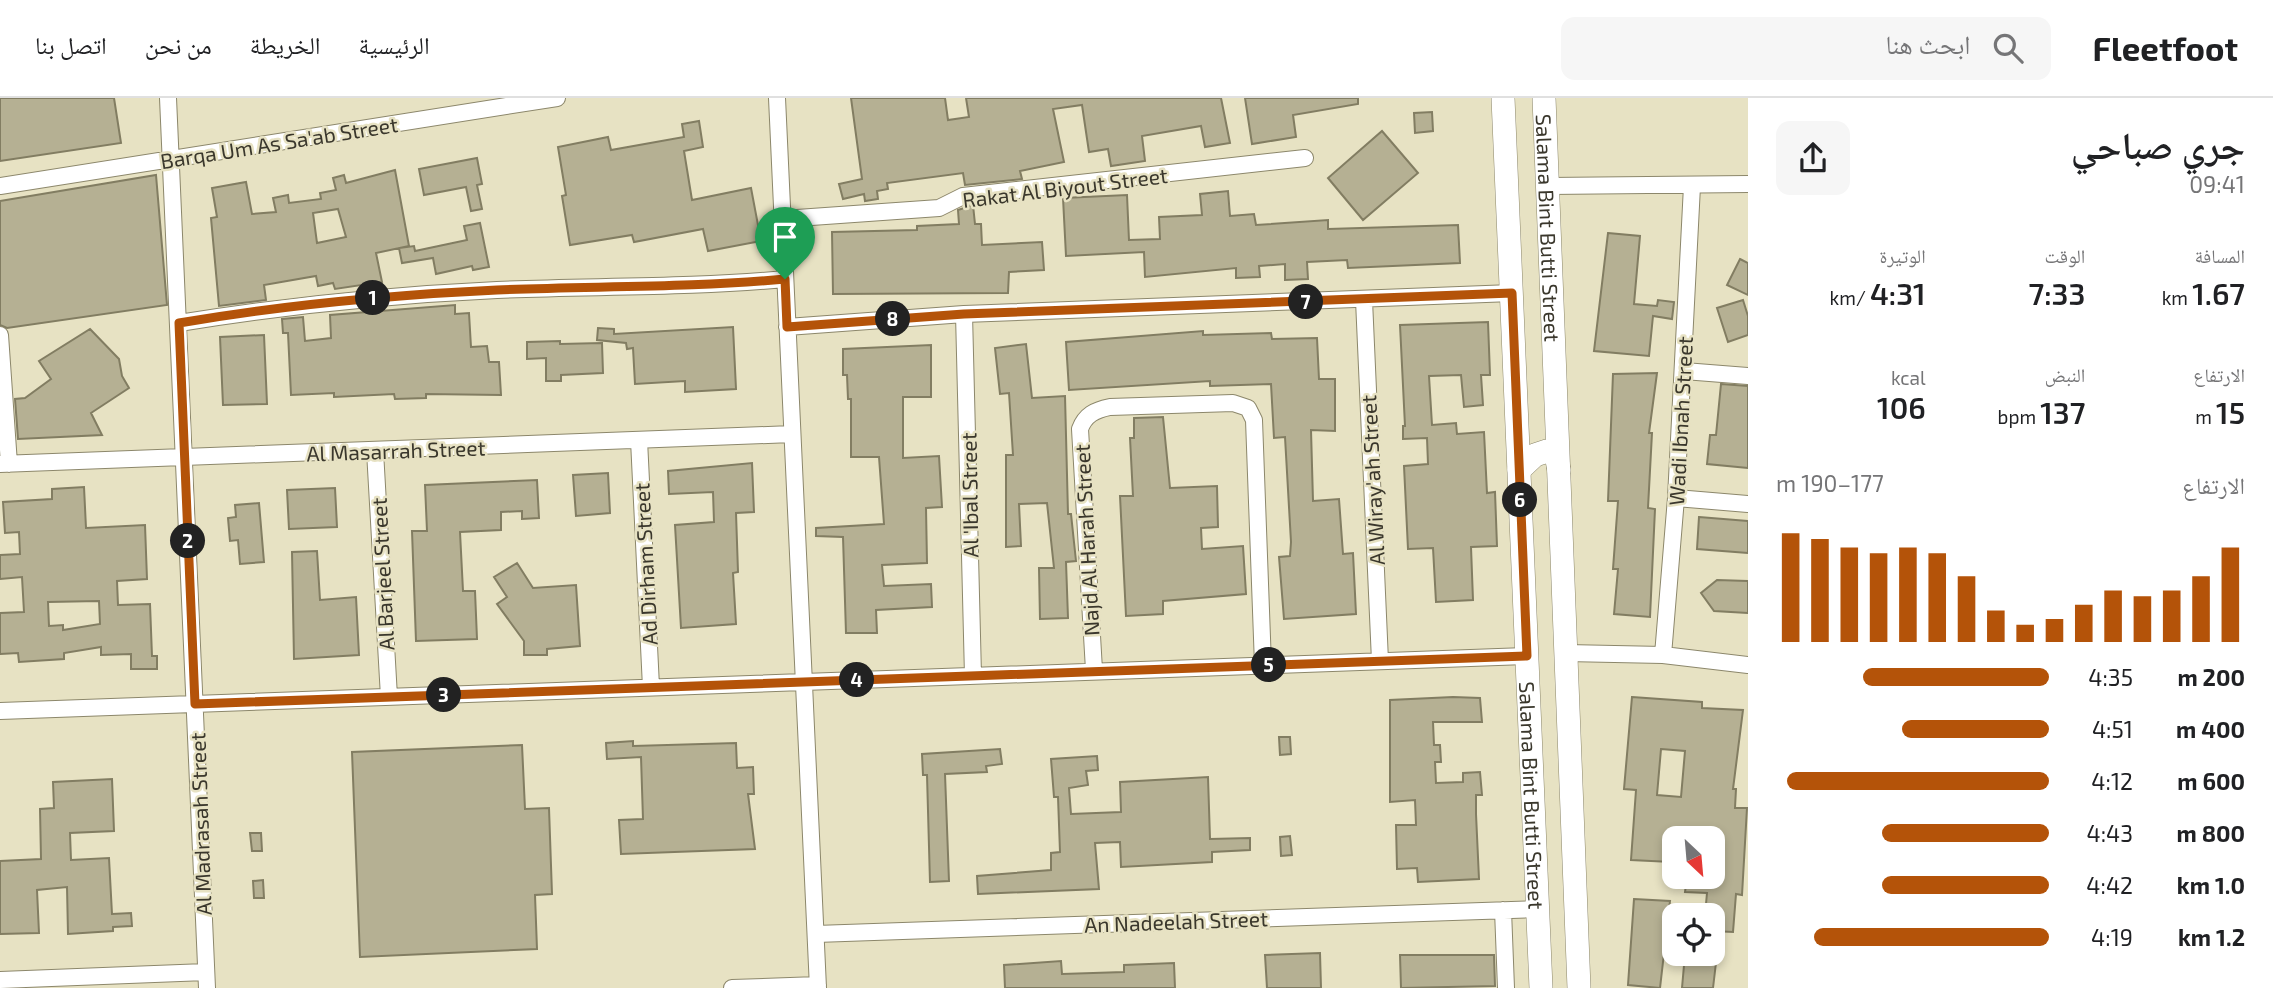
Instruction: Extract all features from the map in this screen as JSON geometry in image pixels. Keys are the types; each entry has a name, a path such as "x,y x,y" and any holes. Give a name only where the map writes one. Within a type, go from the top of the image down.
{"main road":[{"name":"Salama Bint Butti Street","path":"1503,98 1541,988"},
{"name":"Salama Bint Butti Street","path":"1544,98 1580,988"},
{"path":"1519,470 1535,455 1547,452 1556,455 1559,470"}],"street":[{"name":"Al Madrasah Street","path":"168,98 206,980"},
{"name":"Barqa Um As Sa'ab Street","path":"0,186 557,98"},
{"path":"732,988 818,986 777,98"},
{"name":"Rakat Al Biyout Street","path":"783,219 939,208 962,196 1305,158"},
{"path":"1548,186 1748,184"},
{"name":"Wadi Ibnah Street","path":"1663,655 1684,371 1692,186"},
{"path":"179,323 389,296 628,286 703,286 785,279"},
{"path":"787,327 964,314 1512,293"},
{"name":"Al Wiray'ah Street","path":"1364,300 1380,661"},
{"name":"Al 'Ibal Street","path":"964,314 973,676"},
{"path":"0,335 4,464"},
{"path":"1684,371 1748,376"},
{"name":"Najd Al Harah Street","path":"1094,670 1080,429 1083,421 1098,410 1110,407 1233,402 1248,408 1254,420 1263,665"},
{"name":"Al Masarrah Street","path":"4,464 792,434"},
{"name":"Ad Dirham Street","path":"639,440 651,687"},
{"name":"Al Barjeel Street","path":"375,451 389,697"},
{"path":"1676,498 1748,504"},
{"path":"1566,653 1663,655 1748,665"},
{"path":"0,711 1527,656"},
{"name":"An Nadeelah Street","path":"816,934 1537,909"},
{"path":"1503,910 1506,988"},
{"path":"0,980 206,980"}],"building":[{"path":"0,98 114,98 121,143 0,161"},
{"path":"851,98 945,98 948,120 969,117 966,98 1221,98 1230,143 1205,147 1201,126 1142,136 1145,161 1111,166 1108,149 1089,152 1082,105 1053,109 1064,162 1020,171 1022,179 965,185 963,173 887,183 888,189 877,191 878,199 865,201 864,194 843,199 839,184 862,179"},
{"path":"1245,98 1358,98 1358,104 1293,115 1296,137 1252,144"},
{"path":"1432,112 1433,131 1415,133 1414,113"},
{"path":"699,121 703,147 684,151 692,200 751,188 761,241 708,251 703,229 634,242 632,235 570,245 562,196 566,195 558,147 608,137 611,150 684,137 682,124"},
{"path":"1382,131 1418,173 1363,220 1328,178"},
{"path":"477,158 482,184 477,185 482,209 471,211 466,187 424,195 419,169"},
{"path":"395,170 409,246 376,253 382,282 335,289 333,283 318,286 316,276 264,285 266,300 219,306 211,218 217,217 212,188 246,182 252,214 276,212 273,198 288,195 289,203 321,199 320,193 336,190 333,178 344,175 346,183","holes":["338,209 346,237 317,243 313,213"]},
{"path":"156,175 167,305 7,328 0,325 0,201"},
{"path":"1228,191 1230,216 1254,214 1256,225 1328,220 1328,229 1458,225 1460,263 1348,268 1347,260 1307,262 1308,279 1285,280 1285,264 1259,266 1260,277 1236,278 1236,268 1145,277 1144,252 1066,256 1063,198 1127,195 1129,240 1160,239 1159,217 1202,215 1200,194"},
{"path":"973,205 975,224 981,224 982,245 1042,242 1044,270 1009,272 1008,293 833,294 832,232 917,230 917,226 959,224 958,210"},
{"path":"480,223 489,267 473,270 472,266 436,274 433,258 402,263 399,248 414,246 415,251 467,240 464,226"},
{"path":"1608,233 1640,236 1634,304 1657,306 1658,300 1674,302 1672,319 1653,316 1649,356 1594,351"},
{"path":"1740,259 1748,263 1748,295 1727,285"},
{"path":"1743,300 1748,316 1748,335 1728,342 1717,308"},
{"path":"455,305 455,314 469,313 471,347 487,346 489,362 499,362 501,395 426,394 426,398 395,399 394,394 334,397 334,393 291,395 288,333 283,333 282,319 303,317 305,341 331,338 330,315"},
{"path":"1488,322 1490,375 1481,375 1483,405 1464,407 1461,375 1429,376 1432,425 1456,423 1457,434 1484,432 1487,493 1495,492 1497,546 1471,547 1473,600 1436,602 1433,548 1408,549 1404,466 1428,464 1427,438 1403,439 1405,426 1400,325"},
{"path":"733,327 736,389 685,392 685,381 635,384 633,348 627,349 626,343 597,340 598,328 614,329 614,334"},
{"path":"90,329 119,359 122,376 129,388 91,413 102,435 18,439 15,399 25,398 51,379 39,361"},
{"path":"1203,331 1203,335 1271,333 1272,339 1317,338 1319,379 1335,379 1335,431 1311,430 1313,501 1339,499 1343,554 1353,553 1356,614 1284,619 1279,557 1290,556 1291,542 1285,437 1274,438 1271,384 1210,386 1210,381 1069,390 1066,342"},
{"path":"264,335 267,404 223,405 220,337"},
{"path":"560,341 560,344 602,343 603,373 561,375 561,381 546,381 546,358 527,359 527,342"},
{"path":"1026,344 1032,398 1065,396 1068,514 1071,514 1076,561 1066,562 1068,618 1040,619 1039,568 1054,568 1047,503 1019,504 1021,546 1006,547 1006,455 1013,455 1009,393 1000,394 995,348"},
{"path":"931,345 931,397 903,397 903,458 939,456 942,507 926,508 927,563 882,565 884,586 931,584 932,607 876,610 877,633 846,633 843,537 816,536 816,528 884,524 879,457 851,457 851,399 848,399 847,375 843,375 843,349"},
{"path":"1657,373 1649,433 1652,433 1648,508 1655,509 1650,617 1614,614 1618,569 1613,569 1618,501 1608,501 1613,374"},
{"path":"1721,384 1748,386 1748,468 1707,464 1710,435 1716,435"},
{"path":"1163,417 1170,488 1217,486 1218,527 1201,528 1202,549 1243,546 1246,594 1163,601 1163,614 1126,616 1120,496 1133,496 1130,438 1134,438 1134,418"},
{"path":"752,463 754,512 736,513 738,572 733,573 736,624 681,628 675,525 714,522 713,492 669,494 668,471"},
{"path":"608,473 610,513 576,516 573,475"},
{"path":"537,480 539,518 522,519 522,511 501,512 501,530 460,532 463,591 475,591 477,639 416,641 412,531 427,531 425,485"},
{"path":"84,487 86,528 145,525 147,579 117,581 118,605 150,604 152,656 157,656 157,669 131,669 131,654 101,655 101,647 64,653 64,659 19,662 18,653 0,654 0,613 24,612 22,577 0,579 0,555 20,554 19,532 5,533 3,502 52,499 52,489","holes":["99,601 100,624 63,630 63,625 49,626 48,602"]},
{"path":"335,488 337,527 289,529 287,490"},
{"path":"259,503 264,562 240,564 238,540 230,541 228,518 236,517 235,505"},
{"path":"1699,517 1748,521 1748,553 1697,549"},
{"path":"317,551 320,600 356,597 359,655 294,659 292,552"},
{"path":"517,563 533,588 576,585 580,646 547,649 547,655 524,655 524,641 497,604 507,597 494,577"},
{"path":"1717,580 1748,581 1748,613 1714,611 1701,593"},
{"path":"1632,697 1702,702 1702,708 1743,710 1733,789 1736,789 1735,808 1747,808 1742,895 1736,894 1733,932 1725,932 1725,903 1706,903 1707,893 1685,892 1685,889 1726,889 1726,826 1662,826 1662,862 1631,860 1636,790 1624,789","holes":["1661,749 1685,751 1681,797 1657,795"]},
{"path":"1480,698 1482,722 1433,722 1434,745 1440,745 1441,762 1435,762 1436,783 1463,782 1463,773 1480,772 1482,795 1476,795 1479,879 1418,882 1417,868 1397,869 1396,825 1416,825 1415,800 1390,802 1390,700"},
{"path":"1279,737 1290,737 1291,754 1280,755"},
{"path":"633,741 633,746 736,743 737,768 753,767 754,794 748,794 755,849 621,854 619,820 643,819 641,757 607,759 606,743"},
{"path":"522,745 525,809 549,808 552,894 535,895 537,949 360,957 352,752"},
{"path":"1000,749 1002,764 986,766 987,772 945,774 949,881 930,882 927,775 923,775 922,754"},
{"path":"1097,756 1098,770 1086,771 1088,785 1069,788 1071,814 1121,812 1120,782 1208,777 1210,839 1250,838 1250,850 1212,852 1212,862 1121,867 1120,842 1095,843 1099,889 978,894 977,876 1051,870 1051,853 1060,852 1058,797 1054,797 1051,759"},
{"path":"112,779 114,831 70,833 71,860 109,858 112,914 131,913 132,926 113,927 113,931 68,934 67,887 37,890 39,933 0,934 0,861 41,859 40,809 54,808 53,782"},
{"path":"250,833 261,833 262,851 252,851"},
{"path":"1290,836 1292,855 1281,856 1280,837"},
{"path":"263,880 264,898 254,898 253,881"},
{"path":"1634,899 1670,901 1662,903 1660,988 1628,985"},
{"path":"1320,953 1321,988 1267,988 1265,955"},
{"path":"1400,955 1494,955 1495,986 1401,988"},
{"path":"1061,961 1062,974 1124,972 1124,965 1174,963 1175,988 1005,988 1004,965"},
{"path":"1684,966 1716,966 1713,988 1682,988"}],"route":[{"path":"785,279 787,327 964,314 1512,293 1527,656 195,704 179,323 389,296 496,290 703,286 785,279"}]}
